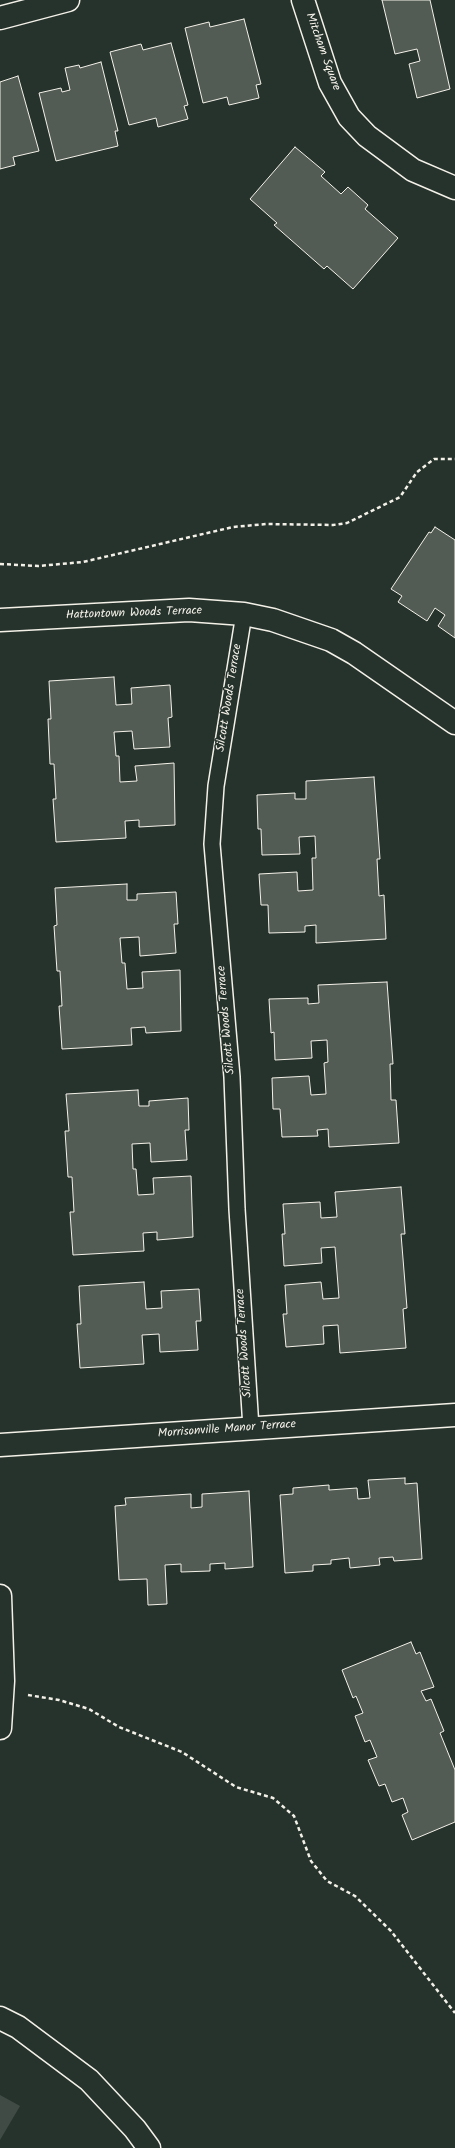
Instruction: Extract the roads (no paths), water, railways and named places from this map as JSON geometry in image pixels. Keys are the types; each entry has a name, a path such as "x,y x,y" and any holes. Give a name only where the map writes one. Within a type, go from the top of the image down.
{"street":[{"path":"0,18 68,0"},
{"name":"Mitcham Square","path":"303,0 330,83 349,117 367,136 413,170 455,188"},
{"name":"Hattontown Woods Terrace","path":"0,620 189,610 244,614 273,620 331,640 354,653 455,723"},
{"name":"Morrisonville Manor Terrace","path":"0,1445 455,1415"},
{"path":"0,1596 3,1681 0,1728"},
{"path":"0,2018 18,2027 89,2080 136,2129 148,2148"}],"lane":[{"name":"Silcott Woods Terrace","path":"244,614 216,786 212,844 232,1077 237,1209 251,1428"}]}
